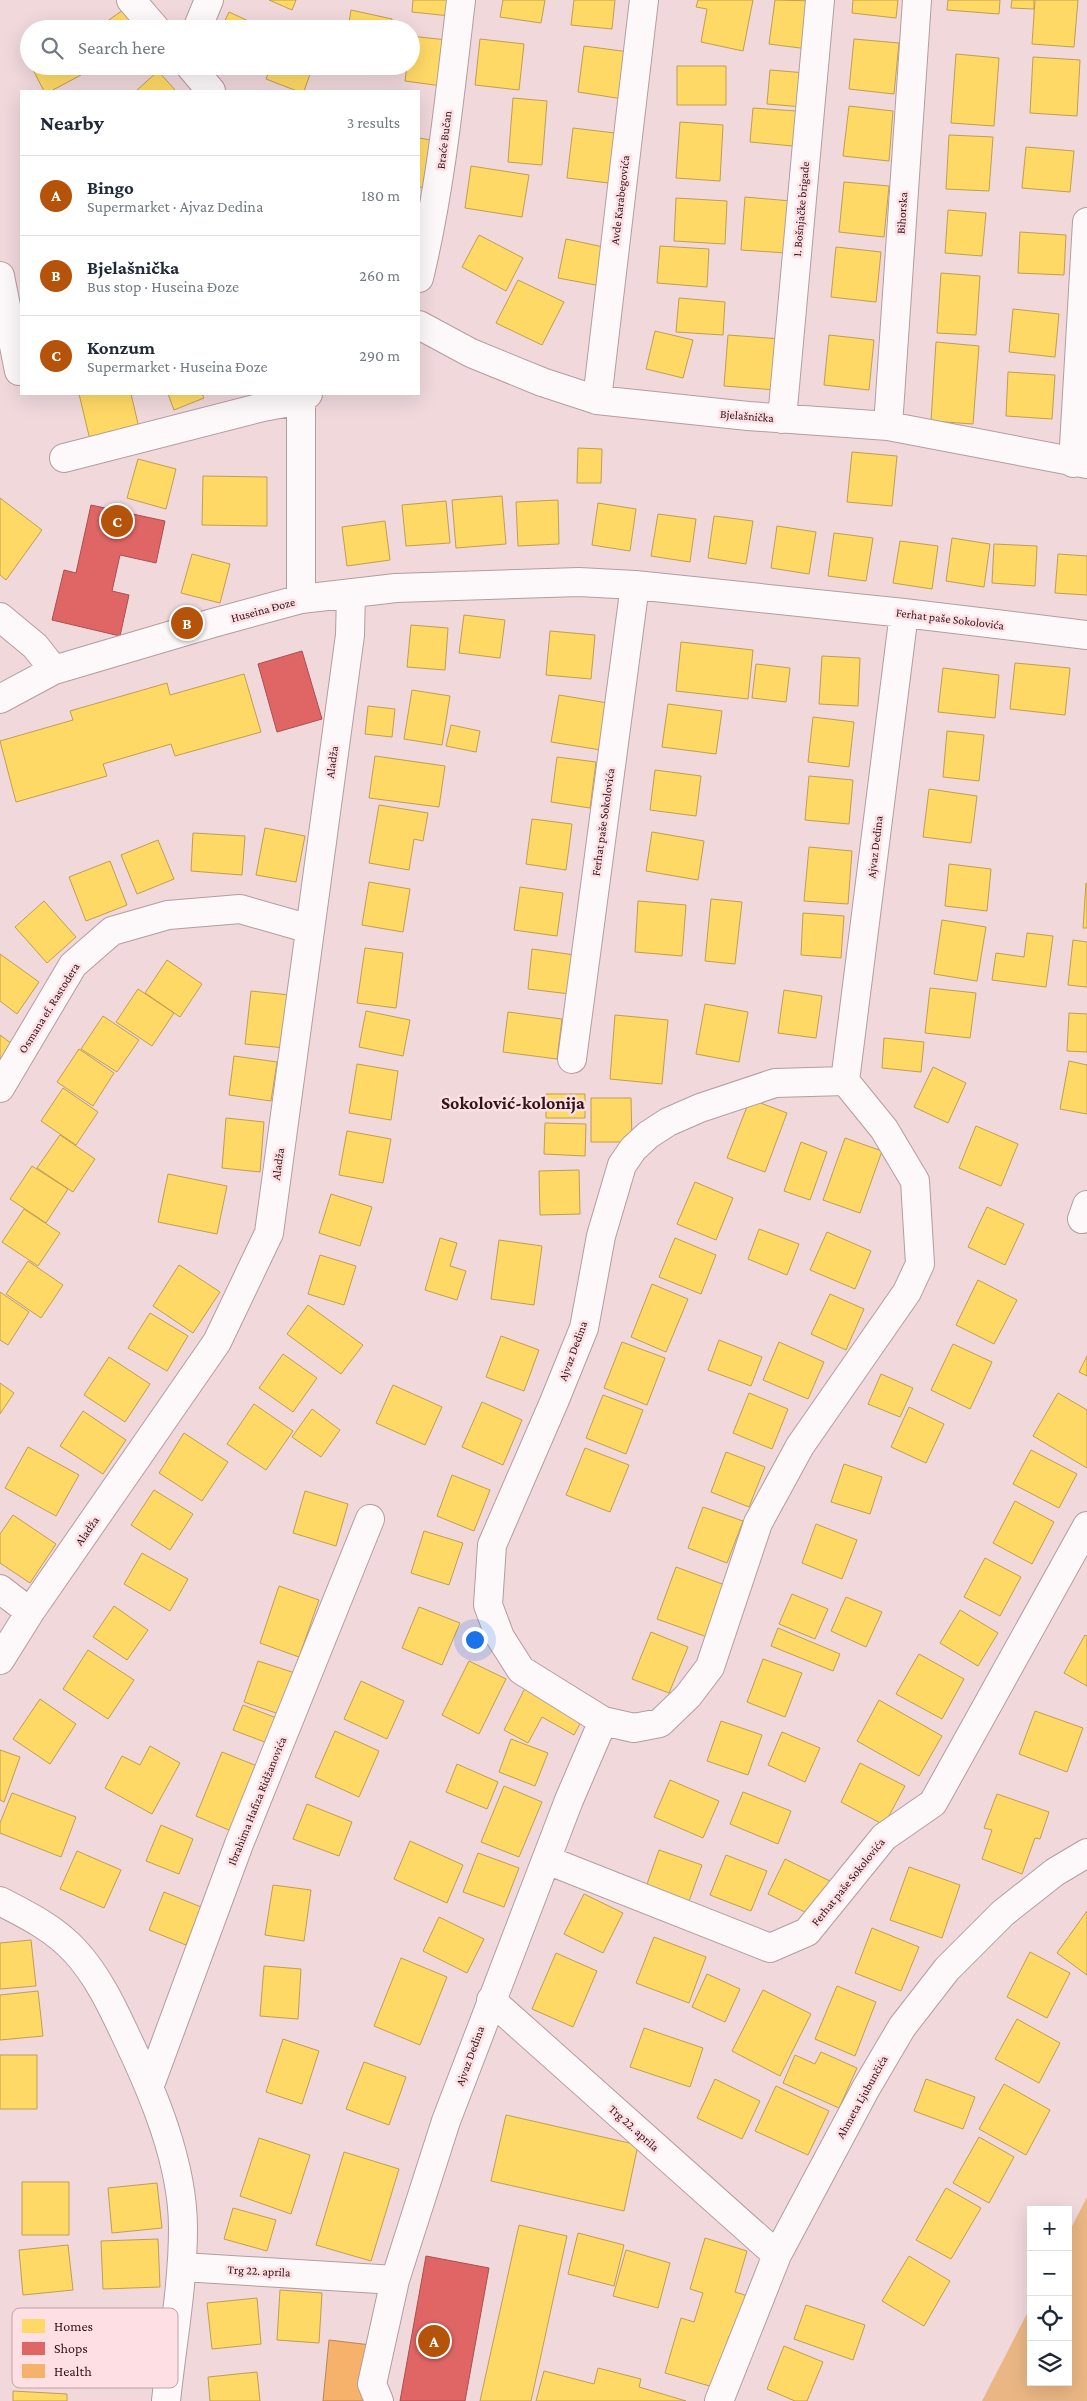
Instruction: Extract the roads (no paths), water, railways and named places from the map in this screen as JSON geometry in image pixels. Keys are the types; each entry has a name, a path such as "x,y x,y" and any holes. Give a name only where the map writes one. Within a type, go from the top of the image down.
{"street":[{"path":"131,0 148,20"},
{"path":"201,20 209,0"},
{"name":"Braće Bučan","path":"420,274 439,178 461,0"},
{"name":"Avde Karabegovića","path":"597,400 644,0"},
{"name":"1. Bošnjačke brigade","path":"782,419 820,0"},
{"name":"Bihorska","path":"888,426 917,0"},
{"path":"198,75 210,90"},
{"path":"1080,464 1087,222"},
{"path":"0,276 20,371"},
{"name":"Bjelašnička","path":"420,326 471,353 542,382 597,400 782,419 888,426 1080,464"},
{"path":"64,458 304,397"},
{"name":"Huseina Đoze","path":"0,699 54,670 301,599 304,397"},
{"name":"Ferhat paše Sokolovića","path":"301,599 396,588 569,582 635,585 904,613 1087,635"},
{"name":"Ferhat paše Sokolovića","path":"572,1059 635,585"},
{"name":"Aladža","path":"0,1660 30,1612 217,1342 269,1233 350,634 351,593"},
{"name":"Ajvaz Dedina","path":"845,1081 775,1083 700,1108 668,1122 648,1135 633,1148 622,1165 601,1236 584,1328 492,1545 488,1605 500,1638 520,1670 603,1720 634,1728 660,1723 688,1696 710,1667 758,1523 800,1446 907,1292 920,1264 915,1181 884,1129 845,1081 904,613"},
{"path":"0,617 35,646 54,670"},
{"name":"Osmana ef. Rastodera","path":"0,1088 74,965 112,931 168,915 240,909 310,929"},
{"name":"Ibrahima Hafiza Ridžanovića","path":"150,2085 239,1844 370,1520"},
{"name":"Ferhat paše Sokolovića","path":"547,1860 770,1948 807,1932 884,1837 933,1803 1087,1526"},
{"path":"0,1589 30,1612"},
{"name":"Ajvaz Dedina","path":"379,2401 372,2384 395,2280 446,2121 569,1800 603,1720"},
{"name":"Ahmeta Ljubunčića","path":"719,2401 777,2255 865,2090 898,2035 947,1968 1003,1913 1055,1872 1087,1853"},
{"path":"0,1900 52,1929 75,1951 103,1988 150,2085 176,2170 183,2226 182,2267 177,2308"},
{"name":"Trg 22. aprila","path":"491,2000 777,2255"},
{"name":"Trg 22. aprila","path":"182,2267 395,2280"},
{"path":"166,2401 168,2388"}],"place":[{"name":"Konzum","path":"117,521"},
{"name":"Bjelašnička","path":"187,623"},
{"name":"Bingo","path":"434,2341"}],"district":[{"name":"Sokolović-kolonija","path":"513,1103"}]}
